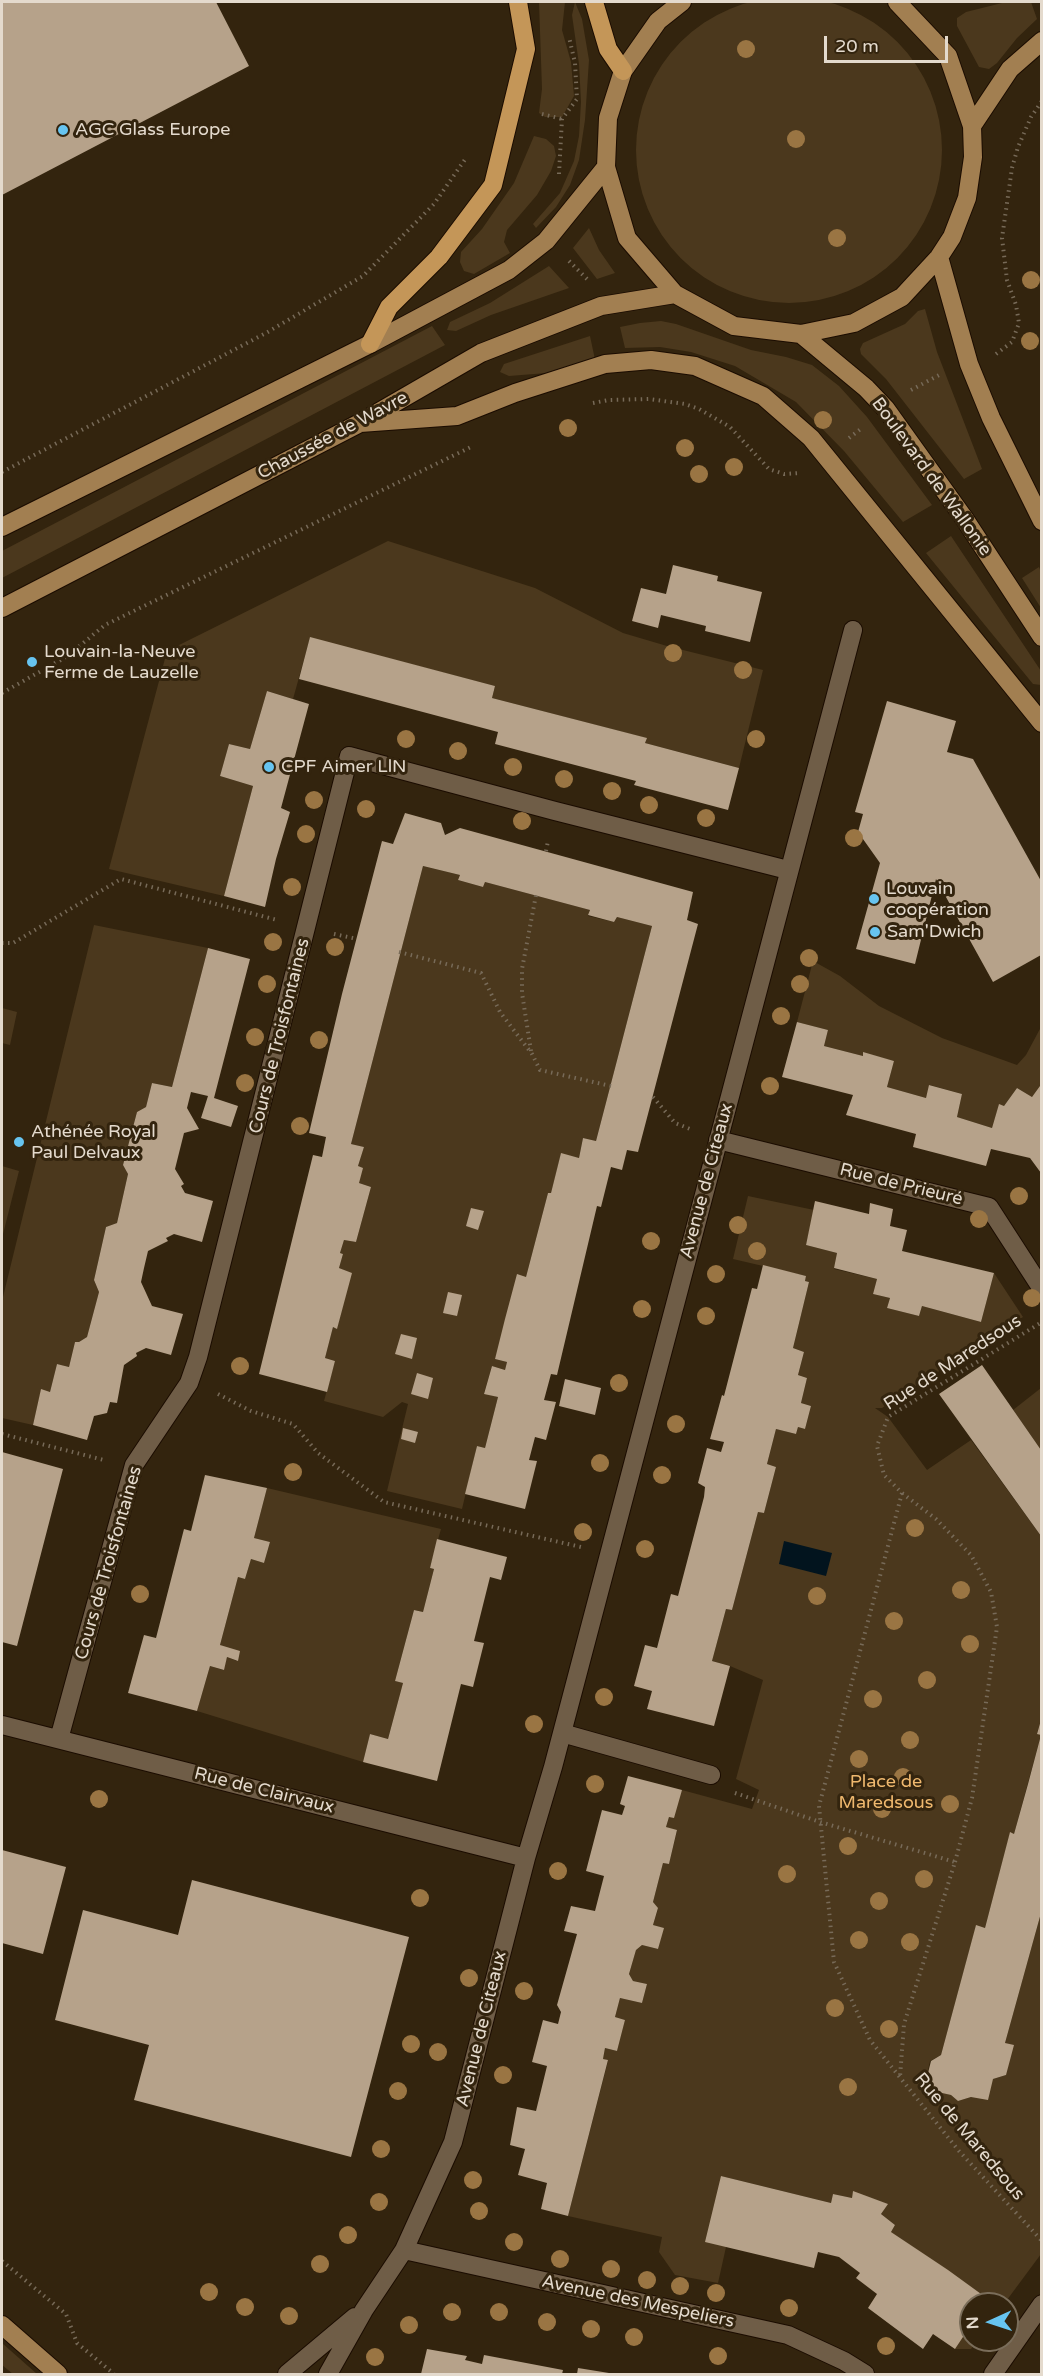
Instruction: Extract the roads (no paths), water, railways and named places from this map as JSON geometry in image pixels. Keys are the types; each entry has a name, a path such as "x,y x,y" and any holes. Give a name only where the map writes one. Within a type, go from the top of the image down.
{"highway":[{"path":"370,344 389,307 439,257 493,186 526,49 518,2"},
{"path":"594,2 608,49 623,71"}],"main road":[{"path":"682,2 658,21 623,71 609,118 606,167 627,238 675,294 734,327 801,334 854,323 902,297 939,257 952,237 967,198 973,157 972,126 948,56 898,2"},
{"path":"972,126 1010,69 1041,41"},
{"path":"2,526 370,344 509,270 546,241 606,167"},
{"path":"939,257 969,364 991,418 1041,521"},
{"name":"Chaussée de Wavre","path":"2,608 360,423 481,352 601,306 675,294"},
{"name":"Boulevard de Wallonie","path":"801,334 866,388 886,410 964,518 1041,638"},
{"path":"360,423 457,417 515,393 605,364 651,360 695,366 763,396 811,438 1041,723"},
{"path":"2,2325 58,2374"}],"street":[{"name":"Avenue de Citeaux","path":"328,2374 363,2310 404,2250 453,2142 526,1858 562,1732 853,630"},
{"name":"Cours de Troisfontaines","path":"59,1739 134,1465 189,1383 198,1357 350,756 788,870"},
{"name":"Rue de Prieuré","path":"718,1140 988,1207 1041,1289"},
{"name":"Rue de Clairvaux","path":"2,1725 526,1858"},
{"path":"562,1732 711,1776"},
{"name":"Avenue des Mespeliers","path":"404,2250 788,2335 844,2361 865,2374"},
{"path":"993,2374 1041,2304"},
{"name":"Avenue de Citeaux","path":"287,2374 363,2310"}],"water":[{"path":"784,1541 832,1553 826,1576 779,1564"}],"place":[{"name":"AGC Glass Europe","path":"63,130"},
{"name":"Louvain-la-Neuve Ferme de Lauzelle","path":"32,662"},
{"name":"CPF Aimer LlN","path":"269,767"},
{"name":"Louvain coopération","path":"874,899"},
{"name":"Sam'Dwich","path":"875,932"},
{"name":"Athénée Royal Paul Delvaux","path":"19,1142"}],"park label":[{"name":"Place de Maredsous","path":"886,1792"}]}
